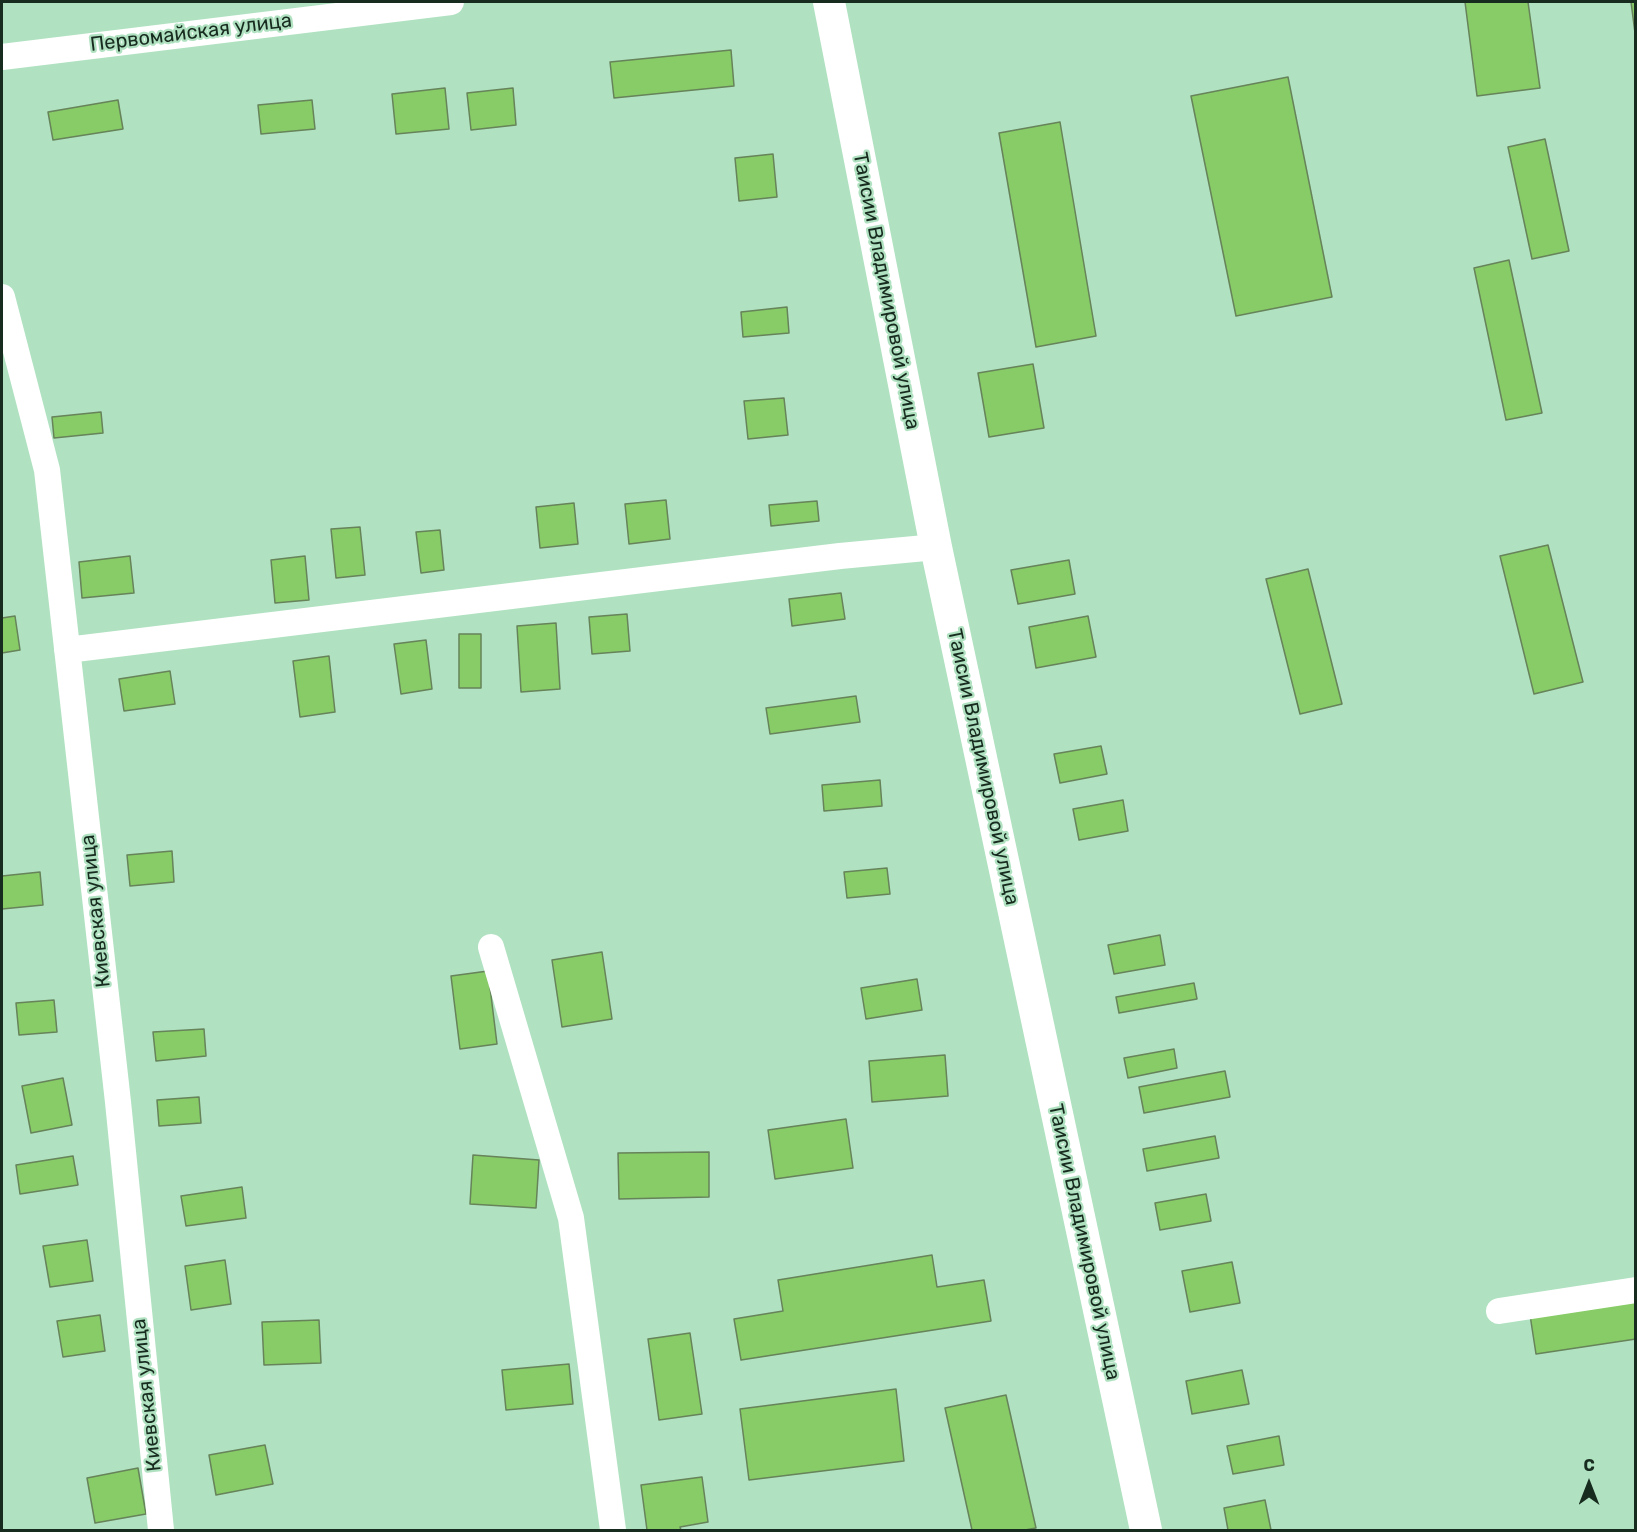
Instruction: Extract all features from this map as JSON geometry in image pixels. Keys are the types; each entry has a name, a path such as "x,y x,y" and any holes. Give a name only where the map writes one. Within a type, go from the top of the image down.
{"street":[{"name":"Первомайская улица","path":"2,57 452,2"},
{"name":"Таисии Владимировой улица","path":"829,2 936,547 1146,1530"},
{"name":"Киевская улица","path":"2,297 47,470 118,1102 160,1530"},
{"path":"67,650 936,547"},
{"path":"491,947 570,1218 613,1530"},
{"path":"1499,1311 1635,1290"}],"building":[{"path":"1465,2 1528,2 1540,88 1477,96"},
{"path":"1631,2 1636,2 1635,33"},
{"path":"731,50 734,86 614,98 610,62"},
{"path":"1288,77 1332,297 1236,316 1191,96"},
{"path":"445,88 449,129 396,134 392,94"},
{"path":"513,88 516,125 471,130 467,93"},
{"path":"118,100 123,129 53,140 48,112"},
{"path":"312,100 315,129 261,134 258,105"},
{"path":"1060,122 1096,336 1036,347 999,133"},
{"path":"1545,139 1569,251 1532,259 1508,147"},
{"path":"773,154 777,197 739,201 735,158"},
{"path":"1509,260 1542,413 1506,420 1474,268"},
{"path":"787,307 789,333 743,337 741,312"},
{"path":"1033,364 1044,428 989,437 978,373"},
{"path":"784,398 788,435 748,439 744,401"},
{"path":"101,412 103,433 54,438 52,417"},
{"path":"666,500 670,539 629,544 625,504"},
{"path":"817,501 819,521 771,526 769,505"},
{"path":"574,503 578,544 540,548 536,507"},
{"path":"360,527 365,575 336,578 331,529"},
{"path":"440,530 444,570 421,573 416,532"},
{"path":"1548,545 1583,682 1534,694 1500,556"},
{"path":"130,556 134,593 82,598 79,562"},
{"path":"305,556 309,600 275,603 271,560"},
{"path":"1069,560 1075,594 1018,604 1011,570"},
{"path":"1308,569 1342,704 1300,714 1266,579"},
{"path":"841,593 845,619 792,626 789,599"},
{"path":"627,614 630,651 592,654 589,617"},
{"path":"15,616 20,650 2,653 2,618"},
{"path":"1088,616 1096,657 1036,668 1029,627"},
{"path":"556,623 560,689 521,692 517,626"},
{"path":"459,634 481,634 481,688 459,688"},
{"path":"426,640 432,689 401,694 394,644"},
{"path":"329,656 335,712 300,717 293,661"},
{"path":"170,671 175,704 124,711 119,679"},
{"path":"856,696 860,722 770,734 766,708"},
{"path":"1101,746 1107,774 1060,783 1054,754"},
{"path":"880,780 882,806 824,811 822,785"},
{"path":"1123,800 1128,831 1079,840 1073,809"},
{"path":"172,851 174,882 130,886 127,855"},
{"path":"887,868 890,894 847,898 844,872"},
{"path":"40,872 43,905 2,909 2,876"},
{"path":"1160,935 1165,965 1114,974 1108,945"},
{"path":"602,952 612,1019 562,1027 552,960"},
{"path":"488,971 497,1044 460,1049 451,976"},
{"path":"917,979 922,1010 866,1019 861,988"},
{"path":"1194,983 1197,999 1119,1013 1116,997"},
{"path":"54,1000 57,1032 19,1035 16,1003"},
{"path":"204,1029 206,1056 156,1061 153,1032"},
{"path":"1174,1049 1177,1068 1128,1078 1124,1058"},
{"path":"945,1055 948,1096 872,1102 869,1061"},
{"path":"1225,1071 1230,1097 1144,1113 1139,1087"},
{"path":"63,1078 72,1125 31,1133 22,1086"},
{"path":"199,1097 201,1123 159,1126 157,1100"},
{"path":"846,1119 853,1168 775,1179 768,1130"},
{"path":"1215,1136 1219,1158 1147,1171 1143,1149"},
{"path":"709,1152 709,1197 619,1199 618,1153"},
{"path":"473,1155 539,1160 536,1208 470,1204"},
{"path":"73,1156 78,1185 20,1194 16,1165"},
{"path":"242,1187 246,1218 186,1226 181,1196"},
{"path":"1206,1194 1211,1221 1160,1230 1155,1203"},
{"path":"87,1240 93,1281 50,1287 43,1246"},
{"path":"932,1255 937,1287 984,1280 991,1321 741,1360 734,1319 783,1311 778,1280"},
{"path":"225,1260 231,1304 191,1310 185,1266"},
{"path":"1232,1262 1240,1303 1190,1312 1182,1271"},
{"path":"1636,1300 1636,1339 1536,1354 1530,1315"},
{"path":"100,1315 105,1351 63,1357 57,1321"},
{"path":"319,1320 321,1363 264,1365 262,1322"},
{"path":"690,1333 702,1414 659,1420 648,1339"},
{"path":"569,1364 573,1404 506,1410 502,1370"},
{"path":"1242,1370 1249,1404 1192,1414 1186,1381"},
{"path":"896,1389 904,1461 749,1480 740,1409"},
{"path":"1006,1395 1036,1528 972,1530 945,1408"},
{"path":"1279,1436 1284,1465 1233,1474 1227,1446"},
{"path":"265,1445 273,1484 216,1495 209,1455"},
{"path":"138,1468 146,1514 95,1523 87,1478"},
{"path":"702,1477 708,1522 680,1527 681,1530 647,1530 641,1485"},
{"path":"1265,1500 1271,1530 1228,1530 1224,1508"}]}
